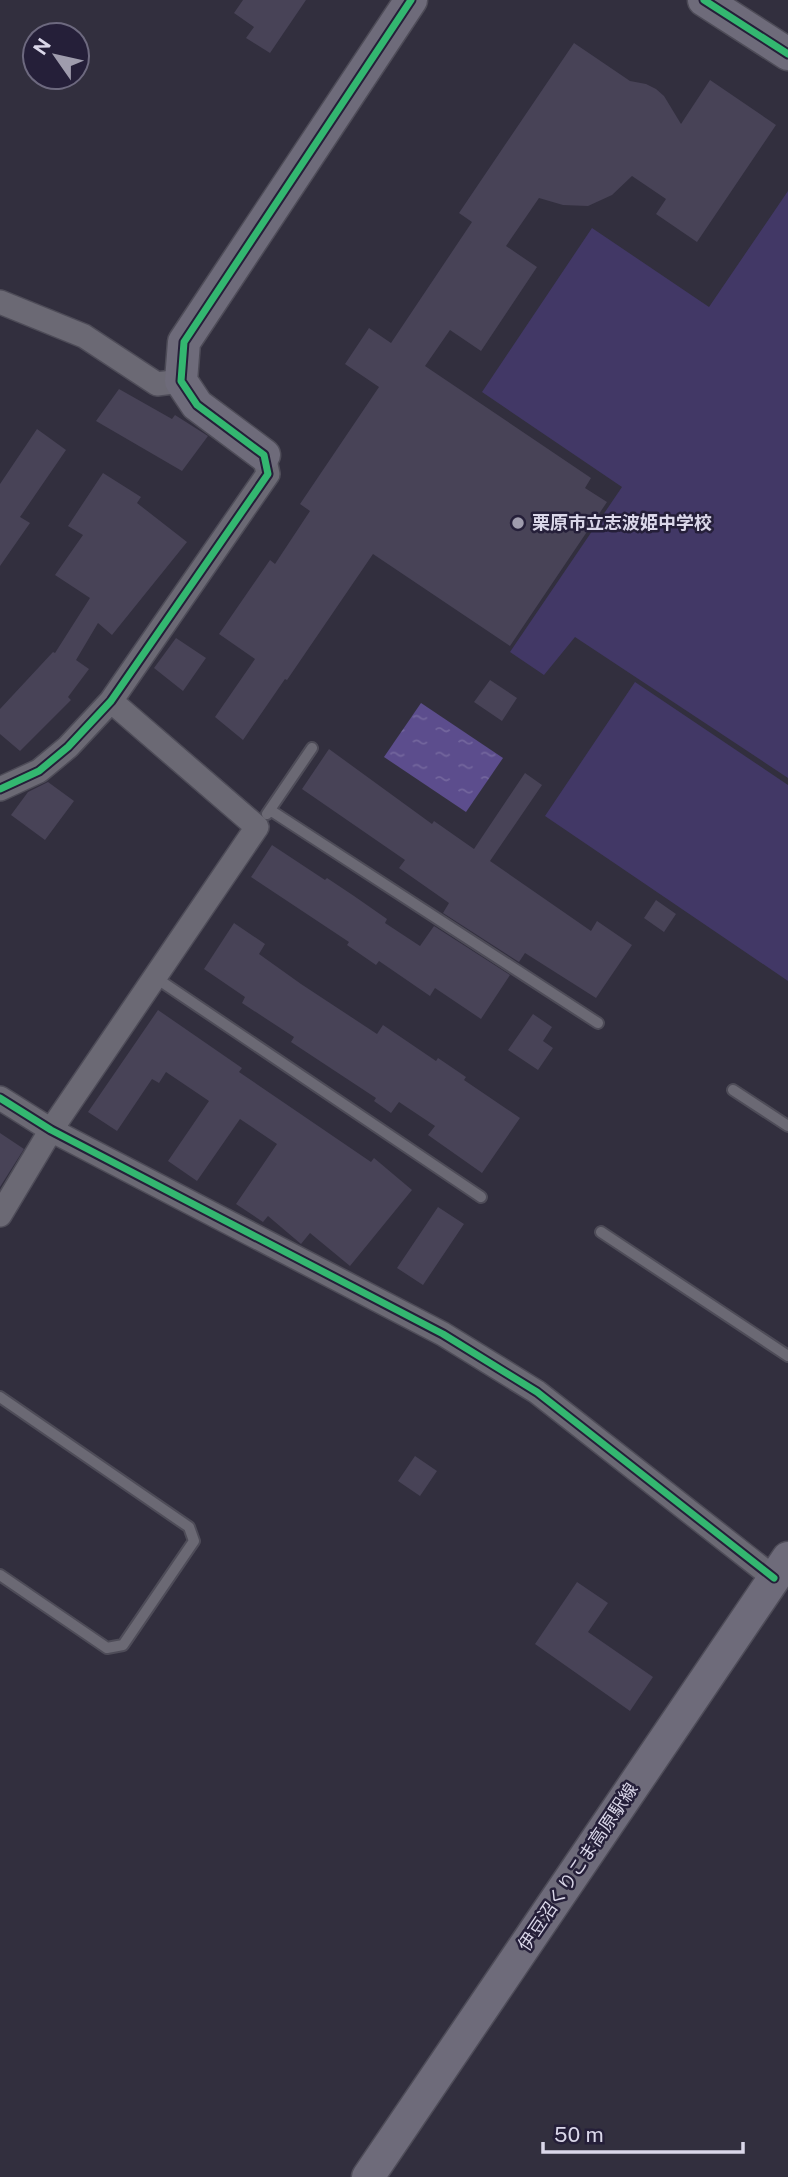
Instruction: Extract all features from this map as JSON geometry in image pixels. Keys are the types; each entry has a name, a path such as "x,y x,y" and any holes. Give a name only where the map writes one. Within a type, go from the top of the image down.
{"main road":[{"path":"264,455 197,405 181,381 184,342 411,0"},
{"path":"704,0 787,51"},
{"name":"伊豆沼くりこま高原駅線","path":"368,2177 781,1568"}],"street":[{"path":"0,302 84,336 157,384 181,381"},
{"path":"0,789 39,771 68,747 111,701 268,474 264,455"},
{"path":"0,1215 51,1129 264,819 111,701"},
{"path":"0,1098 51,1129 455,1341 537,1392 781,1568"}],"lane":[{"path":"312,748 264,819 598,1023"},
{"path":"156,978 481,1197"},
{"path":"733,1090 788,1126"},
{"path":"601,1232 788,1356"},
{"path":"0,1397 189,1527 194,1541 124,1645 107,1648 0,1575"}],"shaded area":[{"path":"788,191 788,778 575,637 544,675 510,652 622,487 482,392 592,228 709,307"},
{"path":"635,682 788,785 788,981 545,816"}],"water":[{"path":"421,703 503,758 466,812 384,757"}],"building":[{"path":"243,0 306,0 270,53 246,38 254,27 234,13"},
{"path":"574,43 630,81 656,89 664,96 681,124 710,80 776,125 697,242 656,214 666,199 632,176 612,195 588,206 563,205 539,198 506,246 537,267 481,351 450,330 425,366 591,478 585,488 607,502 510,646 373,554 243,740 215,717 255,659 219,634 270,560 275,564 310,511 300,504 379,387 345,364 369,328 391,343 472,222 459,213"},
{"path":"119,389 172,419 175,415 208,436 182,471 96,421"},
{"path":"37,429 66,450 20,517 30,523 0,566 0,484"},
{"path":"103,473 141,497 137,503 187,542 112,635 98,623 76,660 89,669 68,697 71,700 20,751 0,734 0,709 53,652 55,653 90,598 55,575 83,535 68,526"},
{"path":"176,638 206,658 183,691 154,668"},
{"path":"490,680 517,698 502,721 474,702"},
{"path":"329,749 432,824 434,821 474,849 525,773 542,785 490,861 591,931 597,921 632,945 596,998 525,953 519,962 443,913 449,903 399,868 405,860 302,789"},
{"path":"48,782 74,801 45,840 11,815 28,792"},
{"path":"272,845 354,896 387,919 385,923 420,946 434,926 510,975 481,1019 435,988 430,996 379,961 376,965 347,945 349,942 251,877"},
{"path":"656,900 676,914 664,932 644,918"},
{"path":"234,923 265,944 259,954 301,984 377,1034 383,1025 436,1061 438,1058 466,1077 464,1080 520,1118 482,1173 428,1135 435,1126 399,1102 391,1113 374,1101 376,1098 291,1042 294,1037 242,1003 245,997 204,969"},
{"path":"158,1010 242,1068 239,1072 371,1162 374,1158 412,1190 350,1266 310,1233 301,1244 268,1216 263,1222 236,1204 277,1144 240,1119 197,1181 168,1161 209,1101 166,1072 159,1083 152,1079 117,1131 88,1112"},
{"path":"533,1014 552,1027 543,1041 553,1048 538,1070 508,1050"},
{"path":"0,1133 24,1149 0,1187"},
{"path":"438,1207 464,1224 423,1285 397,1268"},
{"path":"415,1456 437,1471 420,1496 398,1481"},
{"path":"577,1582 608,1603 588,1632 653,1677 630,1711 535,1644"}],"cycle path":[{"path":"0,789 39,771 68,747 111,701 268,474 264,455 197,405 181,381 184,342 411,0"},
{"path":"704,0 788,54"},
{"path":"0,1098 51,1130 443,1334 537,1392 774,1578"}],"place":[{"name":"栗原市立志波姫中学校","path":"518,523"}]}
